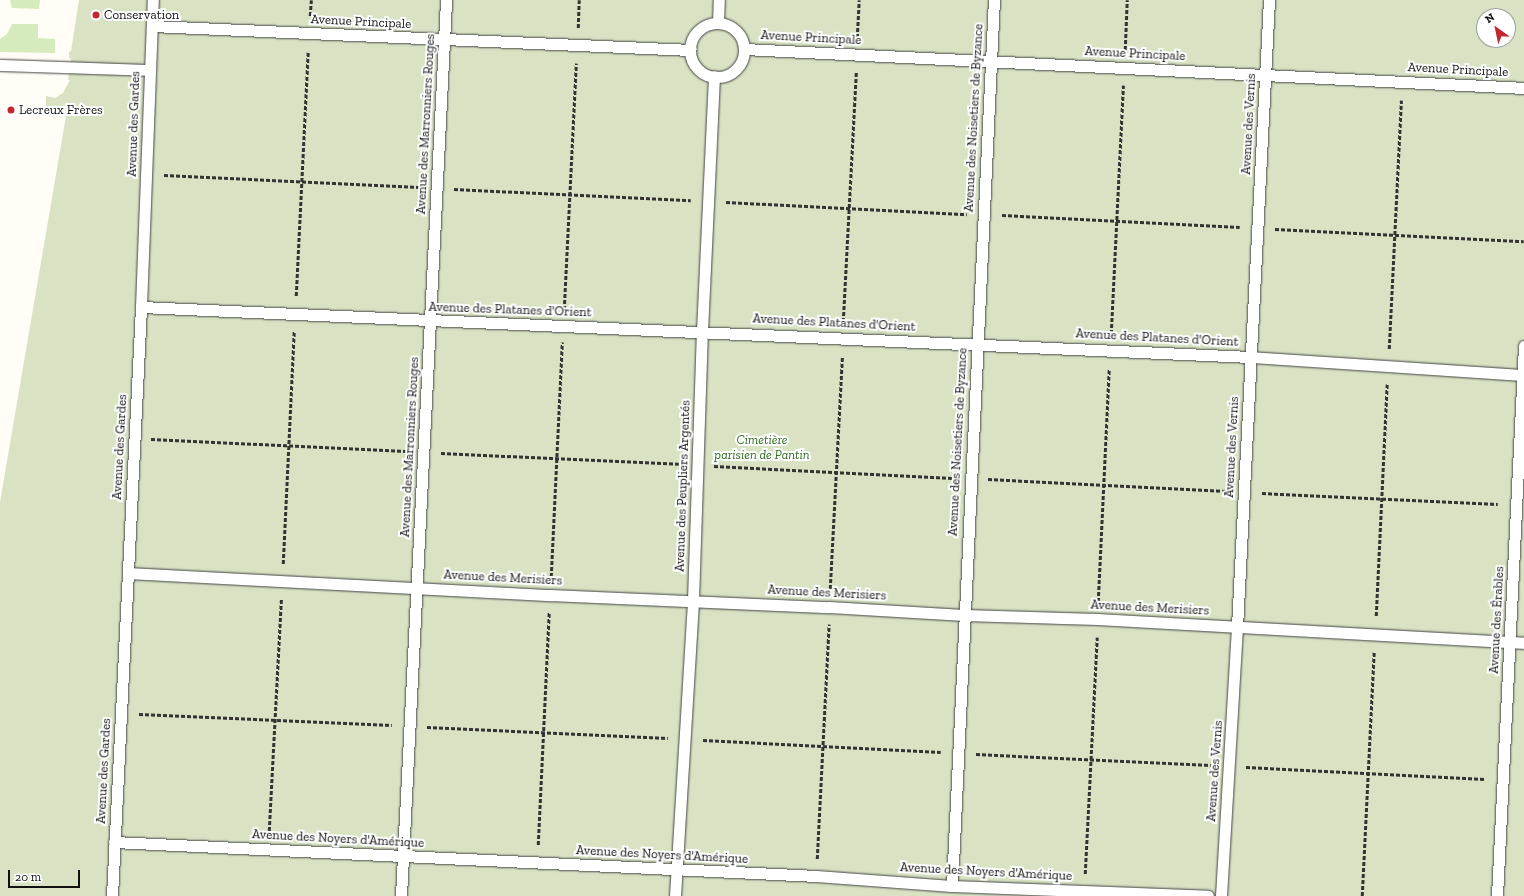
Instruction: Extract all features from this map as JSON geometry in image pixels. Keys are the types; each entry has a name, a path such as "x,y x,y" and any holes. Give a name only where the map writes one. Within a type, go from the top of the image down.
{"lane":[{"name":"Avenue des Gardes","path":"112,896 141,307 149,70 153,0"},
{"name":"Avenue des Marronniers Rouges","path":"401,896 446,0"},
{"path":"718,22 719,0"},
{"name":"Avenue des Noisetiers de Byzance","path":"952,886 976,344 994,0"},
{"name":"Avenue des Vernis","path":"1221,896 1230,766 1250,357 1270,0"},
{"path":"718,22 736,30 740,36 744,49 742,60 735,70 725,76 714,76 699,70 693,61 690,50 694,36 700,29 709,24 718,22"},
{"name":"Avenue Principale","path":"152,26 690,50"},
{"name":"Avenue Principale","path":"744,49 1524,88"},
{"path":"0,65 149,70"},
{"name":"Avenue des Peupliers Argentés","path":"675,896 686,739 693,600 702,331 714,76"},
{"name":"Avenue des Platanes d'Orient","path":"141,307 1110,350 1250,357 1523,375"},
{"name":"Avenue des Érables","path":"1497,896 1524,346"},
{"name":"Avenue des Merisiers","path":"128,572 550,595 693,600 964,615 1098,619 1524,643"},
{"name":"Avenue des Noyers d'Amérique","path":"114,842 816,876 952,886 1208,896"}],"path":[{"path":"269,850 310,0"},
{"path":"537,863 579,0"},
{"path":"816,876 859,0"},
{"path":"1084,891 1127,0"},
{"path":"1362,896 1402,82"},
{"path":"146,174 1524,241"},
{"path":"134,438 1516,505"},
{"path":"121,713 544,732 1502,779"}],"green space":[{"path":"10,0 40,0 39,9 12,8"},
{"name":"Cimetière parisien de Pantin","path":"79,0 1524,0 1524,896 0,896 0,502 66,116 46,114 46,96 55,98 63,93 70,80 68,80 71,59 69,58 69,52 71,51"},
{"path":"12,24 38,24 38,38 55,39 55,53 0,52 0,39 7,34"}],"place":[{"name":"Conservation","path":"96,15"},
{"name":"Lecreux Frères","path":"11,110"}]}
